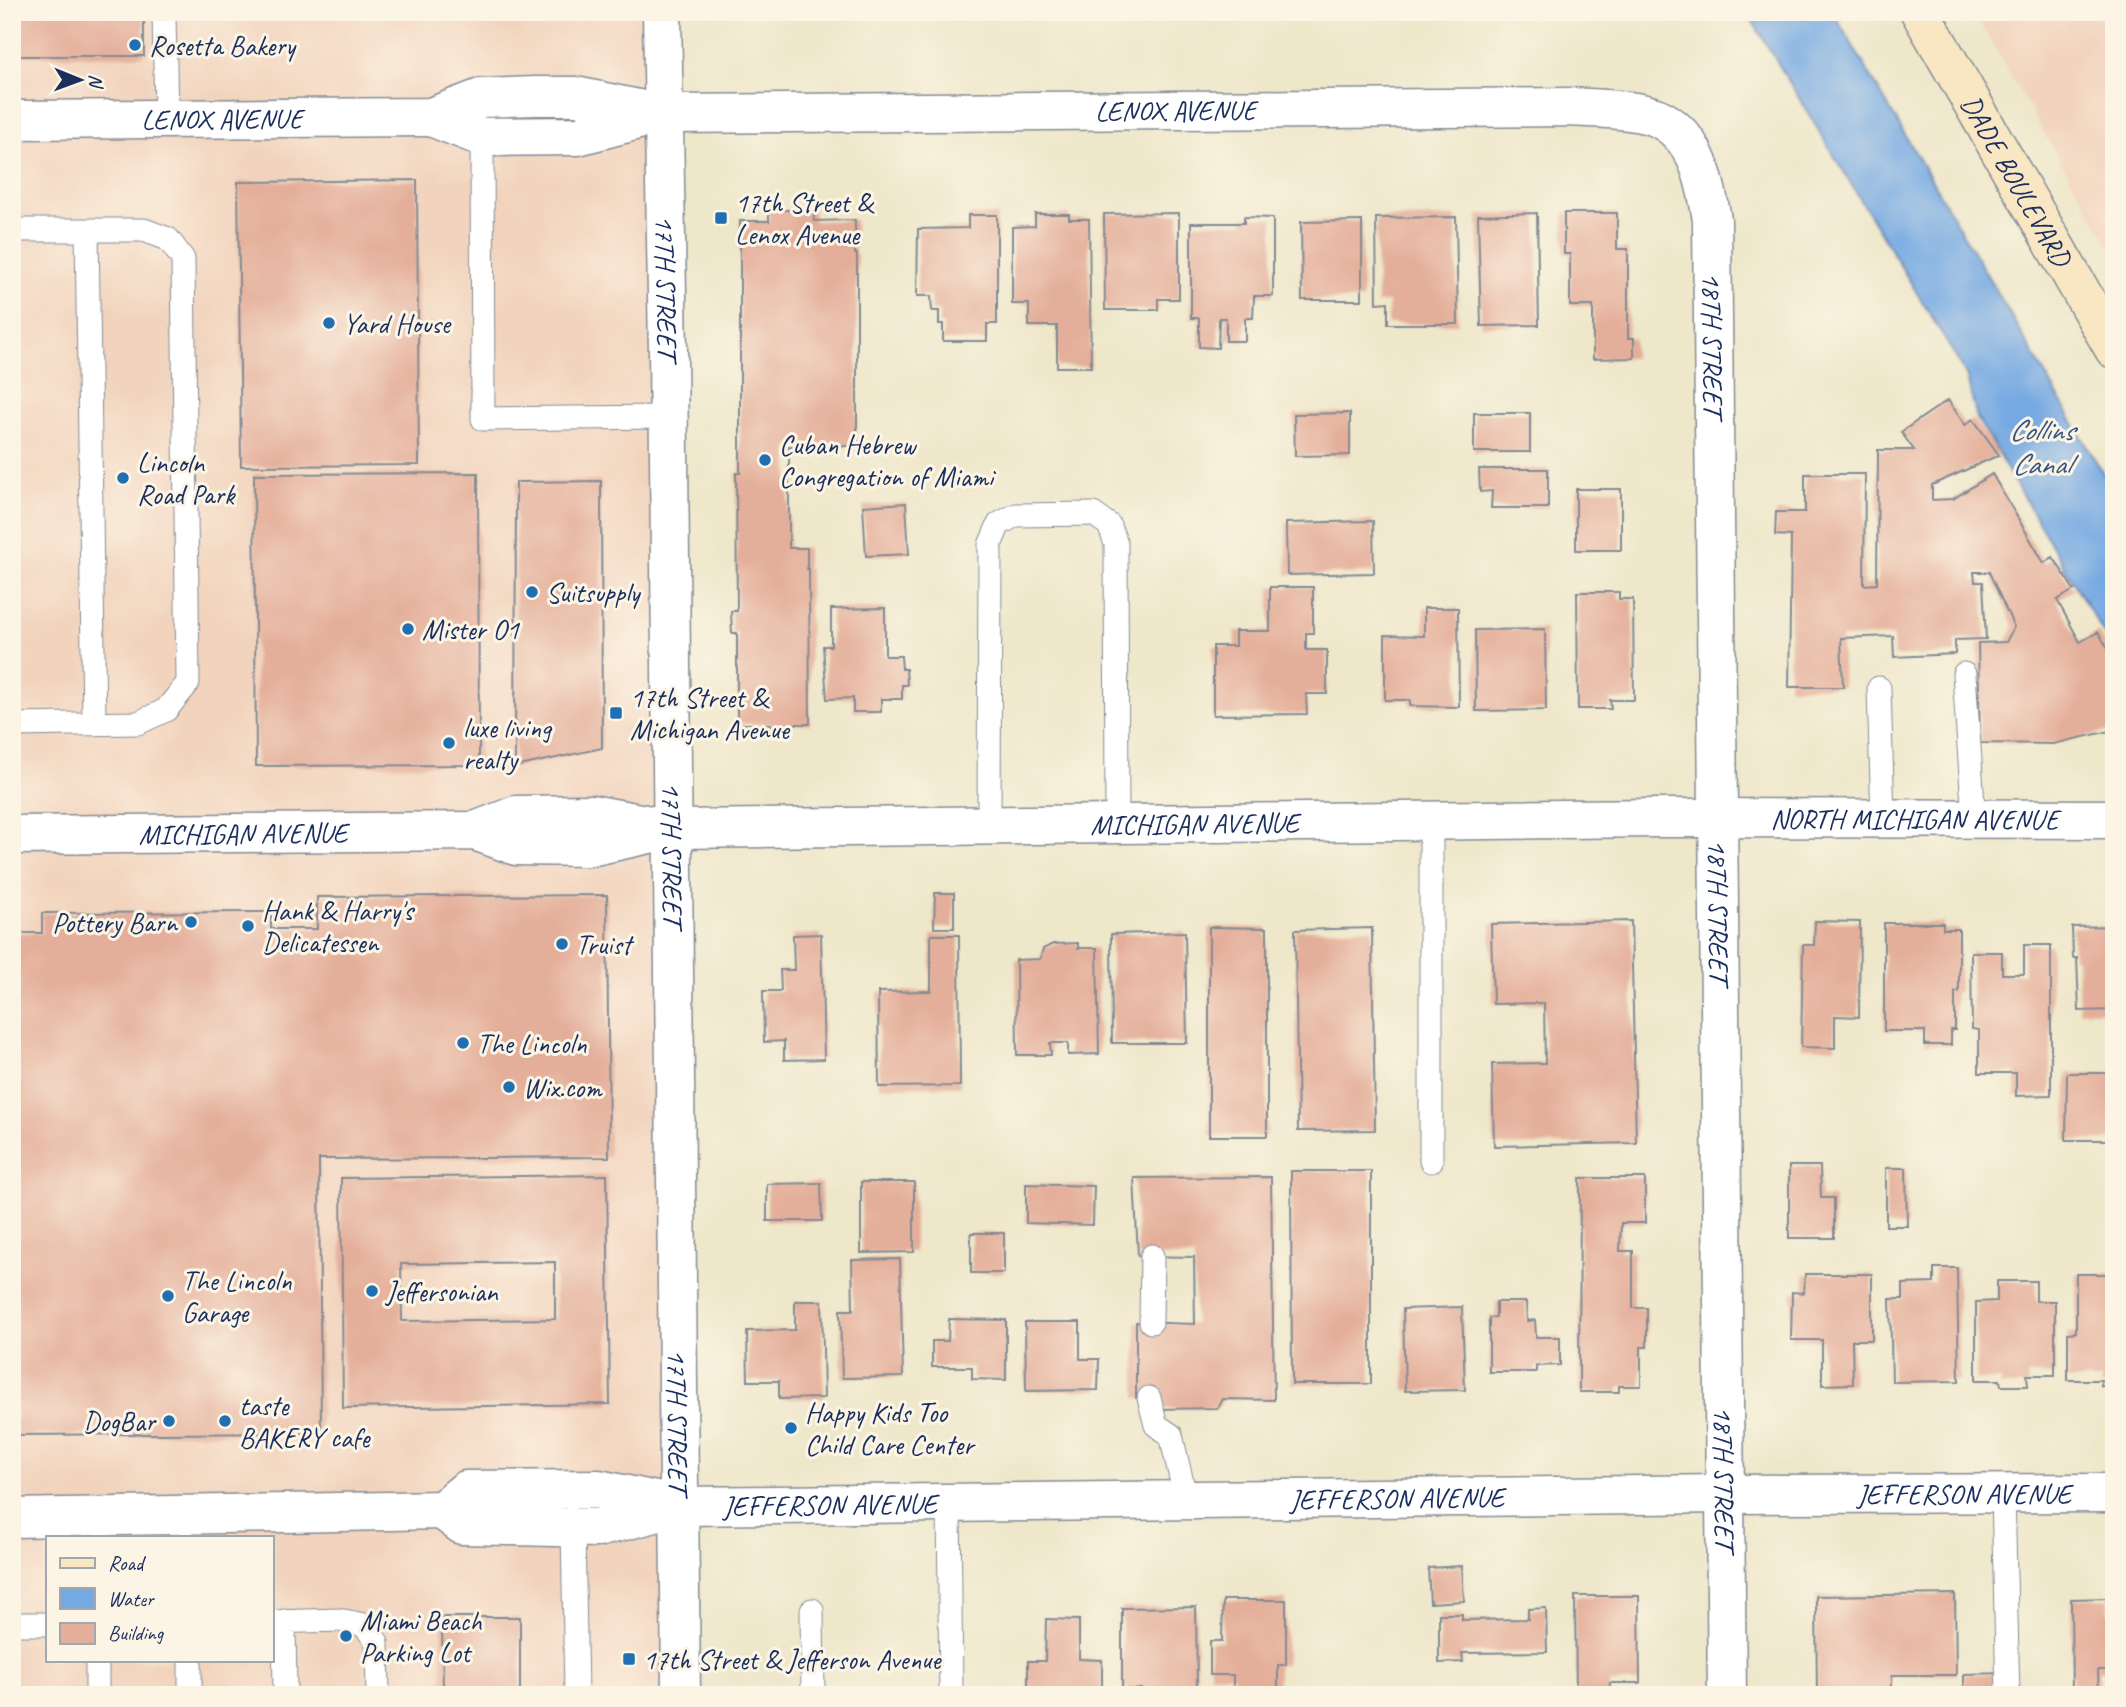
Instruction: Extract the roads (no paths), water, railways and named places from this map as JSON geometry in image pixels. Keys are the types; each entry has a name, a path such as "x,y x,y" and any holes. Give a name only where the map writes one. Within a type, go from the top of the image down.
{"main road":[{"name":"DADE BOULEVARD","path":"1920,12 2114,349"}],"street":[{"name":"17TH STREET","path":"662,12 681,1695"},
{"name":"LENOX AVENUE","path":"12,120 431,117 481,98 576,96 663,114 1570,107 1627,111 1661,119 1681,134"},
{"name":"LENOX AVENUE","path":"431,117 482,137 578,136 663,114"},
{"name":"18TH STREET","path":"1681,134 1699,164 1712,220 1727,1695"},
{"name":"NORTH MICHIGAN AVENUE","path":"1717,817 2114,819"},
{"name":"MICHIGAN AVENUE","path":"12,835 475,831 516,846 590,847 672,829 1717,817"},
{"name":"JEFFERSON AVENUE","path":"442,1510 466,1490 599,1489 680,1506 1724,1494 2114,1493"},
{"name":"JEFFERSON AVENUE","path":"12,1518 442,1510 462,1525 597,1528 680,1506"}],"lane":[{"path":"164,12 166,119"},
{"path":"482,137 483,419 667,417"},
{"path":"12,230 144,229 168,239 183,259 188,683 166,710 138,723 12,725"},
{"path":"88,230 94,724"},
{"path":"989,825 990,545 999,524 1016,515 1093,514 1109,525 1116,544 1117,823"},
{"path":"1964,674 1975,819"},
{"path":"1879,688 1882,818"},
{"path":"1431,820 1431,1161"},
{"path":"1151,1322 1152,1256"},
{"path":"1149,1398 1156,1425 1171,1435 1186,1500"},
{"path":"2003,1494 2008,1695"},
{"path":"949,1503 951,1695"},
{"path":"573,1528 576,1695"},
{"path":"812,1610 813,1695"},
{"path":"285,1695 278,1621 339,1620 364,1625 377,1642 378,1695"},
{"path":"12,1624 46,1624"},
{"path":"97,1662 97,1695"},
{"path":"190,1662 190,1695"}],"water":[{"name":"Collins Canal","path":"1747,12 1833,12 2114,492 2114,651 1977,418 1966,374"}],"place":[{"name":"Rosetta Bakery","path":"135,45"},
{"name":"17th Street & Lenox Avenue","path":"721,218"},
{"name":"Yard House","path":"329,323"},
{"name":"Cuban Hebrew Congregation of Miami","path":"765,460"},
{"name":"Lincoln Road Park","path":"123,478"},
{"name":"Suitsupply","path":"532,592"},
{"name":"Mister O1","path":"408,629"},
{"name":"17th Street & Michigan Avenue","path":"616,713"},
{"name":"luxe living realty","path":"449,743"},
{"name":"Pottery Barn","path":"191,922"},
{"name":"Hank & Harry's Delicatessen","path":"248,926"},
{"name":"Truist","path":"562,944"},
{"name":"The Lincoln","path":"463,1043"},
{"name":"Wix.com","path":"509,1087"},
{"name":"Jeffersonian","path":"372,1291"},
{"name":"The Lincoln Garage","path":"168,1296"},
{"name":"DogBar","path":"169,1421"},
{"name":"taste BAKERY cafe","path":"225,1421"},
{"name":"Happy Kids Too Child Care Center","path":"791,1428"},
{"name":"Miami Beach Parking Lot","path":"346,1636"},
{"name":"17th Street & Jefferson Avenue","path":"629,1659"}]}
